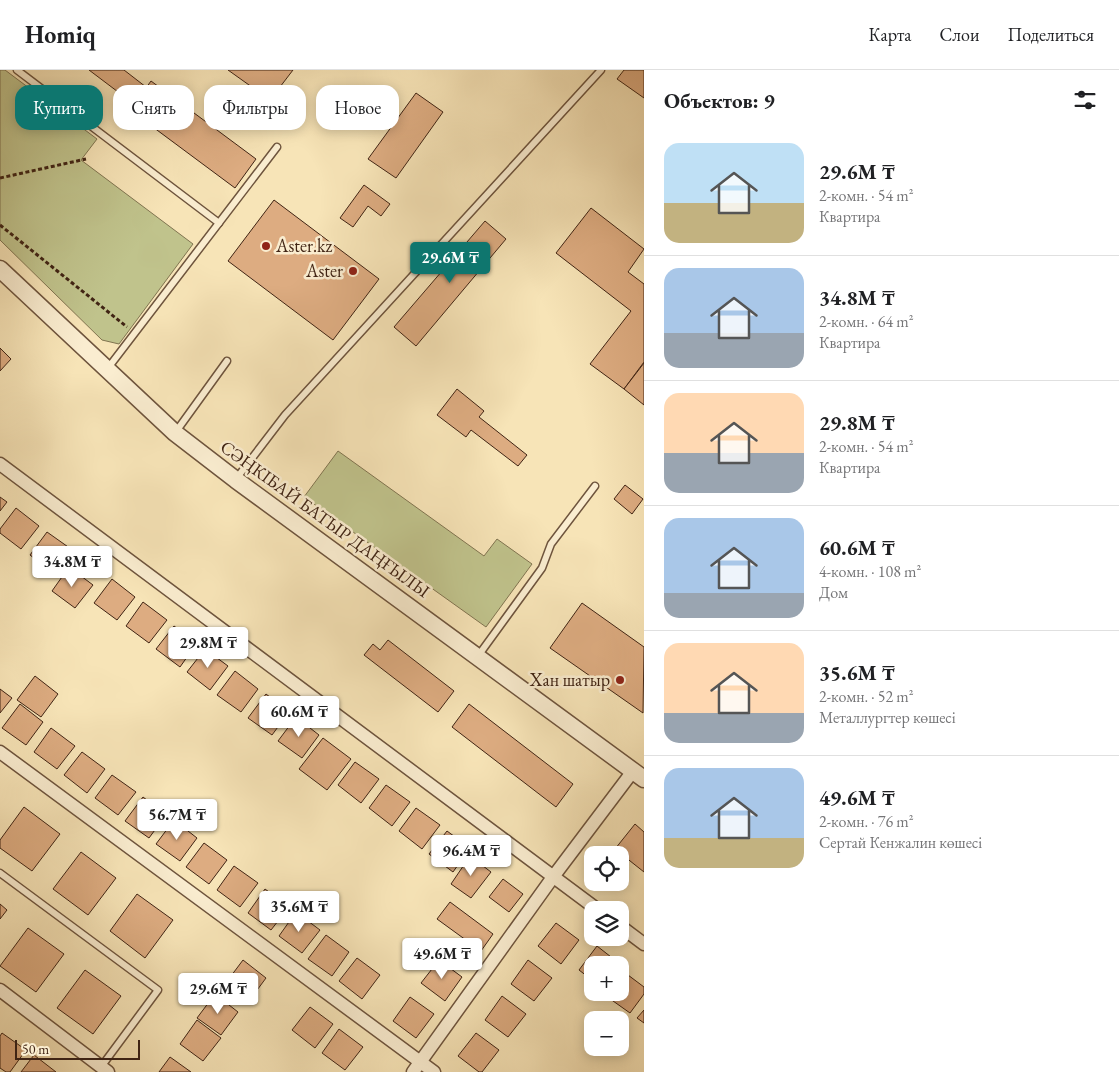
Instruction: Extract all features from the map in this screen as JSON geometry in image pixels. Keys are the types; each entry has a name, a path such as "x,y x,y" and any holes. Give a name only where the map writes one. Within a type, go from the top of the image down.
{"street":[{"name":"СӘҢКІБАЙ БАТЫР ДАҢҒЫЛЫ","path":"0,269 175,433 236,480 640,774"},
{"path":"0,464 586,901"},
{"path":"0,752 417,1067 434,1072"},
{"path":"417,1067 553,877 640,774"},
{"path":"629,933 644,944"},
{"path":"0,990 104,1069"}],"lane":[{"path":"17,70 219,224"},
{"path":"236,480 285,415 601,70"},
{"path":"107,370 277,147"},
{"path":"175,433 227,361"},
{"path":"478,657 542,568 551,544 594,486"},
{"path":"0,873 158,990 104,1069"}],"path":[{"path":"0,178 86,159"},
{"path":"0,225 135,333"}],"green space":[{"path":"0,70 5,70 25,85 15,85 15,130 85,130 97,139 81,160 193,244 119,344 102,340 0,240"},
{"path":"338,451 484,556 497,539 532,564 486,627 304,497"}],"building":[{"path":"89,70 124,70 143,85 113,85 113,88"},
{"path":"228,70 293,70 282,85 249,85"},
{"path":"624,70 644,70 644,98 617,79"},
{"path":"151,81 156,85 148,85"},
{"path":"416,93 443,112 396,178 368,159 389,130 399,130 399,116"},
{"path":"194,113 204,120 204,130 217,130 256,159 235,188 157,130 194,130"},
{"path":"364,185 390,204 381,216 368,206 353,227 340,218"},
{"path":"274,200 379,279 333,340 228,261"},
{"path":"591,208 644,249 628,272 644,284 644,362 624,389 590,364 631,311 556,253"},
{"path":"485,221 506,239 416,346 394,327"},
{"path":"0,348 11,359 0,371"},
{"path":"644,363 644,405 624,389"},
{"path":"457,389 484,411 479,417 527,455 518,466 471,430 466,437 437,415"},
{"path":"625,485 643,499 632,514 614,499"},
{"path":"0,497 7,502 0,511"},
{"path":"16,508 39,526 21,549 0,533 0,529"},
{"path":"47,532 71,549 53,573 30,555"},
{"path":"69,567 93,585 75,608 52,591"},
{"path":"112,579 135,597 117,620 94,603"},
{"path":"143,602 167,620 149,643 126,626"},
{"name":"Хан шатыр","path":"582,603 644,647 643,713 550,648"},
{"path":"174,626 197,643 180,667 156,649"},
{"path":"388,640 454,691 438,712 364,655 373,644 380,650"},
{"path":"205,649 228,666 210,690 187,672"},
{"path":"235,671 258,689 241,712 217,695"},
{"path":"35,676 58,694 41,717 17,700"},
{"path":"0,689 12,698 0,713"},
{"path":"266,694 289,712 272,735 248,718"},
{"path":"20,704 43,722 26,745 2,728"},
{"path":"469,704 573,784 556,807 452,727"},
{"path":"296,717 319,735 302,758 278,741"},
{"path":"51,728 75,746 57,769 34,752"},
{"path":"323,738 351,759 327,790 299,769"},
{"path":"82,752 105,769 87,793 64,775"},
{"path":"355,762 379,779 361,803 338,785"},
{"path":"112,775 136,792 118,815 95,798"},
{"path":"386,785 410,802 392,826 369,808"},
{"path":"143,797 166,815 149,838 125,821"},
{"path":"24,807 60,834 32,871 0,848 0,840"},
{"path":"416,808 440,825 422,849 399,831"},
{"path":"174,820 197,838 180,861 156,844"},
{"path":"635,824 644,832 644,872 629,860 629,846 617,846"},
{"path":"447,831 470,848 453,872 429,854"},
{"path":"204,843 227,860 209,884 186,867"},
{"path":"81,852 116,878 88,915 53,889"},
{"path":"470,856 491,872 471,898 451,884"},
{"path":"234,866 258,883 240,907 217,890"},
{"path":"503,879 523,894 509,912 489,897"},
{"path":"265,889 289,907 271,930 248,913"},
{"path":"137,894 173,920 145,958 110,931"},
{"path":"450,902 493,934 481,951 437,919"},
{"path":"0,904 7,910 0,919"},
{"path":"296,912 320,930 302,953 279,936"},
{"path":"556,923 579,940 561,964 538,946"},
{"path":"28,928 64,954 36,992 0,966"},
{"path":"326,935 349,952 332,976 308,959"},
{"path":"597,946 610,956 590,956"},
{"path":"357,958 380,975 362,999 339,981"},
{"path":"243,960 266,978 249,1001 225,984"},
{"path":"439,960 462,977 445,1001 421,983"},
{"path":"528,960 552,978 534,1001 511,984"},
{"path":"584,963 584,974 579,970"},
{"path":"85,970 121,996 93,1034 57,1008"},
{"path":"629,976 644,987 644,994 630,1013 613,1001 629,1001"},
{"path":"215,994 238,1012 221,1035 197,1018"},
{"path":"502,996 526,1014 508,1037 485,1020"},
{"path":"410,997 434,1014 416,1038 393,1021"},
{"path":"310,1007 333,1024 315,1048 292,1030"},
{"path":"644,1010 644,1023 637,1018"},
{"path":"197,1020 221,1038 203,1061 180,1044"},
{"path":"339,1029 363,1047 345,1070 322,1053"},
{"path":"2,1033 26,1050 10,1072 0,1068 0,1036"},
{"path":"476,1033 499,1050 482,1072 479,1072 458,1056"},
{"path":"34,1055 56,1072 21,1072"},
{"path":"170,1057 191,1072 159,1072"}],"place":[{"name":"Aster.kz","path":"266,246"},
{"name":"Aster","path":"353,271"},
{"name":"Хан шатыр","path":"620,680"}]}
